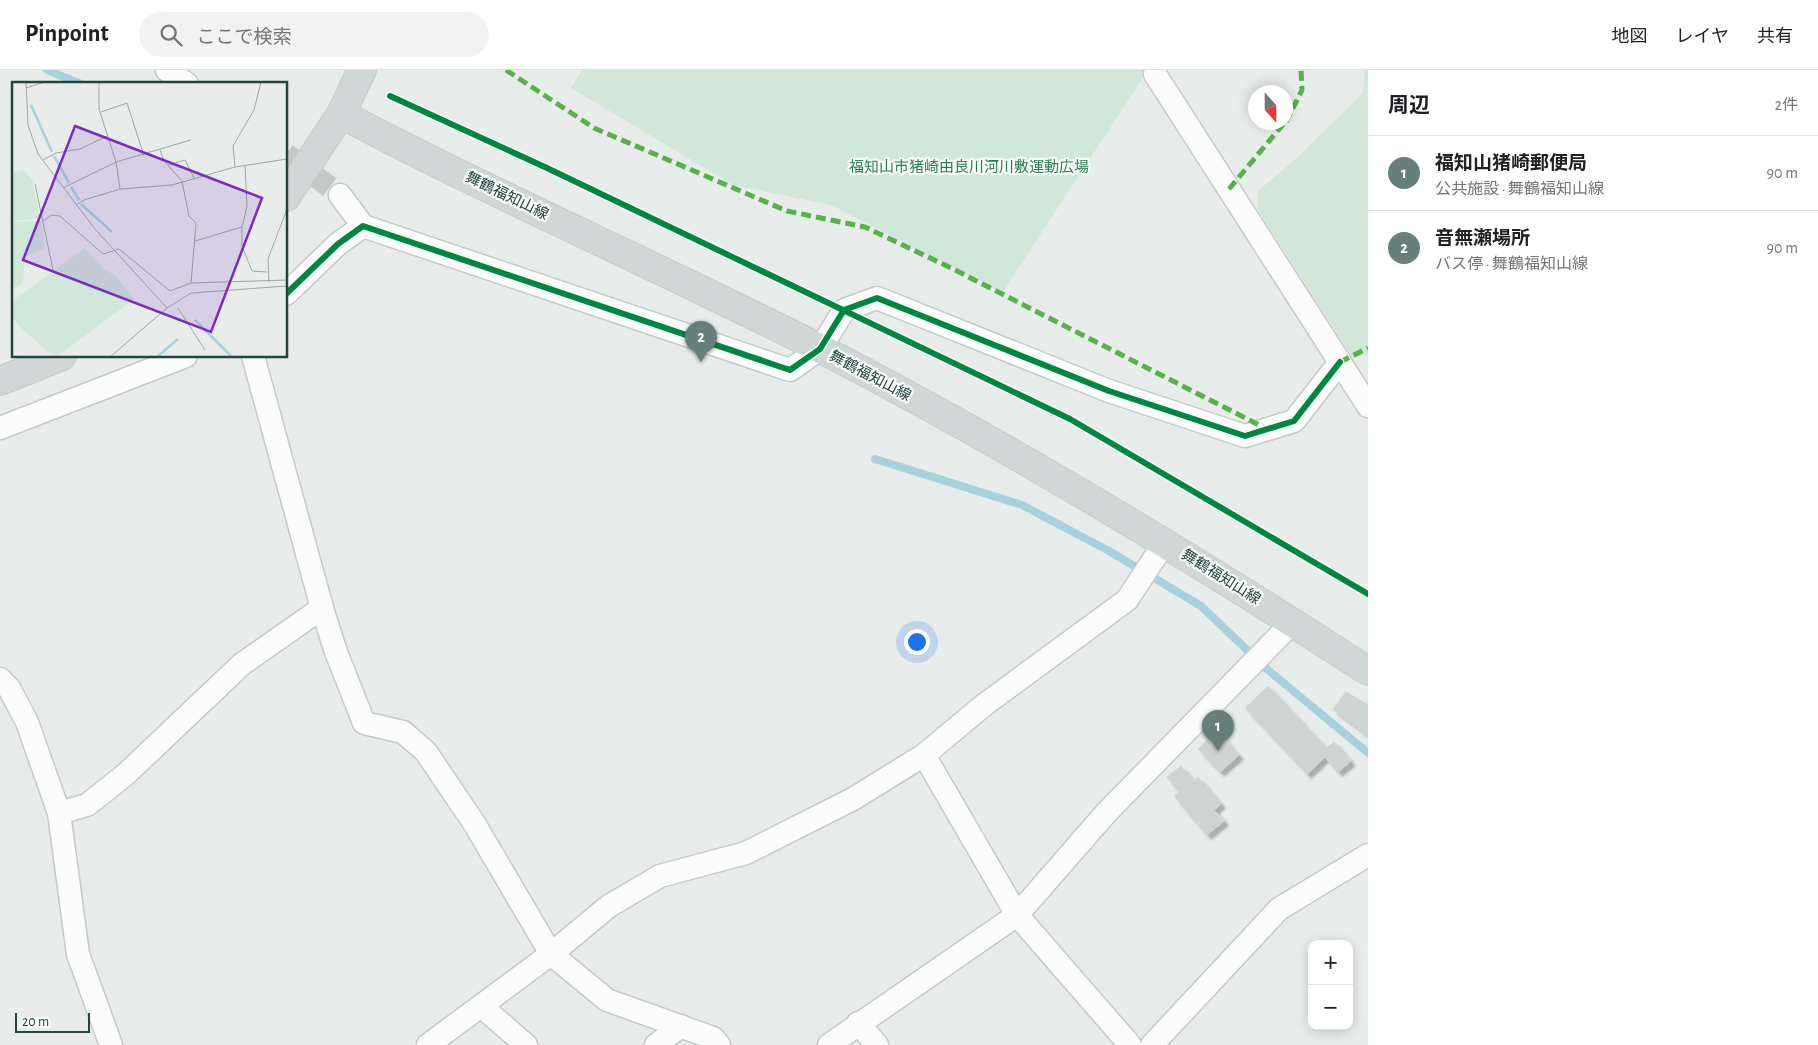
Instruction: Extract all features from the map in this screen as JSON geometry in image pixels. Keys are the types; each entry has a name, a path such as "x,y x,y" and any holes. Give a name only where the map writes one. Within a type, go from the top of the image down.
{"main road":[{"path":"288,194 340,114 361,71"},
{"name":"舞鶴福知山線","path":"340,114 820,349 992,441 1165,542 1368,670"},
{"path":"0,381 57,358"}],"street":[{"path":"167,70 183,82"},
{"path":"1155,74 1368,406"},
{"path":"340,195 363,226 790,370 820,349 844,310 877,298 1109,391 1245,436 1294,422 1340,362"},
{"path":"288,292 338,244 363,226"},
{"path":"0,428 181,358"},
{"path":"254,358 322,608 336,652 364,723 404,732 426,752 474,823 551,954 607,1000 713,1038 719,1045"},
{"path":"428,1045 551,954 609,906 660,876 746,853 853,799 924,755 984,705 1127,600 1165,542"},
{"path":"59,813 87,805 125,775 242,664 322,608"},
{"path":"829,1045 858,1023 1017,915 1107,812 1293,622"},
{"path":"0,680 9,688 27,722 59,813 78,954 112,1045"},
{"path":"924,755 1017,915 1130,1045"},
{"path":"1152,1045 1279,909 1368,855"},
{"path":"481,1006 526,1045"},
{"path":"858,1023 877,1045"},
{"path":"656,1045 680,1026"}],"green space":[{"name":"福知山市猪崎由良川河川敷運動広場","path":"582,70 1148,70 1002,293 831,205 733,185 571,88"},
{"path":"1365,70 1368,70 1368,355 1353,358 1258,210 1257,192 1301,154 1363,93"}],"building":[{"path":"1268,686 1326,748 1334,742 1351,761 1338,772 1325,757 1307,774 1245,708"},
{"path":"1346,692 1368,705 1368,736 1333,709"},
{"path":"1217,731 1239,755 1220,772 1198,749"},
{"path":"1181,766 1193,780 1179,792 1167,777"},
{"path":"1198,777 1221,804 1197,824 1174,796"},
{"path":"1214,810 1224,821 1207,835 1197,824"}],"waterway":[{"path":"47,70 76,82"},
{"path":"875,459 1022,505 1109,551 1201,606 1268,670 1368,753"}],"tunnel":[{"path":"288,156 340,195"}],"marked path":[{"path":"506,70 594,128 787,211 865,227 951,268 1267,429"},
{"path":"1293,108 1302,90 1301,70"},
{"path":"1229,189 1278,130"},
{"path":"1340,362 1368,348"}],"cycle path":[{"path":"390,96 547,168 1070,419 1368,594"},
{"path":"288,292 338,244 363,226 790,370 820,349 844,310 877,298 1109,391 1245,436 1294,421 1340,362"}],"place":[{"name":"音無瀬場所","path":"701,362"},
{"name":"福知山猪崎郵便局","path":"1218,751"}]}
